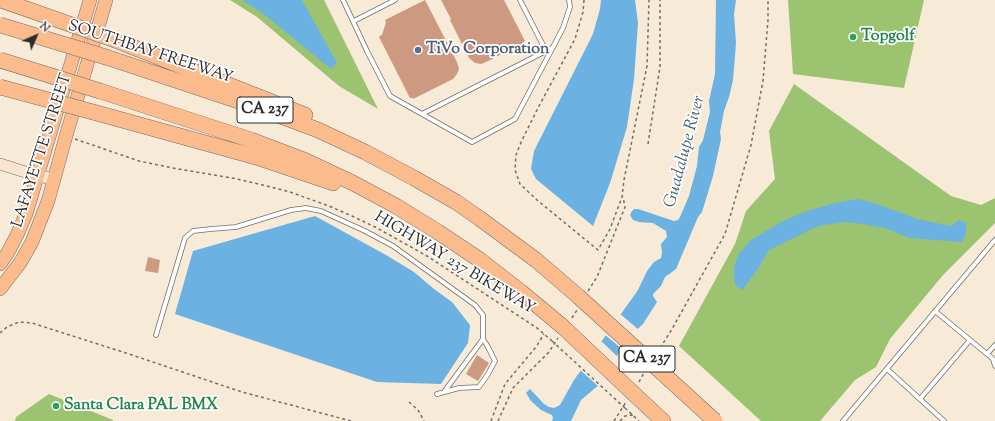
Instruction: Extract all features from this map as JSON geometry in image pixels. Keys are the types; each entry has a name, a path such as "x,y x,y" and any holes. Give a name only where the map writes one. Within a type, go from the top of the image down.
{"highway":[{"path":"1,0 115,40 282,105 338,129 390,155 414,178"},
{"name":"SOUTHBAY FREEWAY","path":"0,25 110,58 259,108 318,130 365,152 414,178 456,202 536,260 582,299 715,421"},
{"name":"CA 237","path":"0,60 100,90 251,140 304,160 353,183 396,206 480,260 564,326 663,421"},
{"path":"0,87 256,157 396,206"}],"main road":[{"name":"LAFAYETTE STREET","path":"0,264 17,235 26,214 90,0"},
{"name":"LAFAYETTE STREET","path":"0,289 20,263 32,242 48,201 106,0"}],"street":[{"path":"0,164 38,176 54,179"}],"lane":[{"path":"343,0 390,96 472,142 515,119 563,28 570,7 569,0"},
{"path":"383,0 385,5"},
{"path":"354,22 395,0"},
{"path":"520,0 546,51"},
{"path":"422,114 553,47"},
{"path":"156,335 185,238 194,232 236,227 291,210 306,208 321,211 365,231 393,246 475,305 483,315 483,339 495,361 488,374 479,386 459,388 437,394"},
{"path":"844,421 995,240"},
{"path":"935,311 993,359 995,366"},
{"path":"444,392 483,339"},
{"path":"920,399 970,340"},
{"path":"987,354 995,345"},
{"path":"887,369 944,421"}],"path":[{"path":"584,0 583,12 575,39 522,140 516,155 515,170 520,184 537,200 598,250 610,229 622,197 624,180 647,66 649,0"},
{"path":"648,144 660,67 660,0"},
{"path":"655,356 672,329 725,234 750,145 763,81 768,20 768,0"},
{"name":"HIGHWAY 237 BIKEWAY","path":"66,136 139,161 271,186 329,206 352,216 404,243 515,313 544,334 640,421"},
{"path":"498,421 513,388 549,352 564,326 597,277 625,207 622,197"},
{"path":"0,333 7,327 19,322 32,323 242,392 351,421"},
{"path":"491,421 506,384 536,347 544,334"},
{"path":"614,421 647,369"},
{"path":"409,402 418,410 424,421"},
{"path":"620,421 625,416 633,415"}],"green space":[{"path":"230,0 324,0 378,109 339,86 257,17"},
{"name":"Topgolf","path":"788,0 924,0 904,88 793,74"},
{"path":"794,84 951,196 981,205 995,198 995,223 943,275 890,339 876,367 855,380 820,421 761,421 679,346 735,244 746,211 775,179 769,131"},
{"name":"Santa Clara PAL BMX","path":"49,394 113,421 15,421 16,417"}],"water":[{"path":"242,0 302,0 337,63 331,69 261,12"},
{"path":"601,0 635,0 638,23 634,79 627,127 610,183 593,226 536,179 531,169 534,151 593,34"},
{"path":"716,0 736,0 734,14 736,43 733,80 724,111 720,132 721,139 713,176 702,212 698,217 676,269 665,277 661,286 653,294 657,302 643,324 628,338 600,384 581,400 571,421 552,421 552,415 541,410 531,401 526,393 530,389 544,404 549,407 554,408 560,405 574,380 638,290 647,271 654,262 661,258 661,244 667,237 666,231 653,223 633,220 630,215 632,211 634,209 638,209 674,221 678,220 689,196 697,166 699,147 703,140 710,112 709,101 715,74"},
{"path":"858,199 877,204 917,219 951,226 959,220 966,223 966,233 962,242 909,238 888,229 845,222 818,226 769,250 757,270 742,290 735,285 734,267 738,255 751,240 783,221 810,210 835,203"},
{"path":"315,216 414,272 452,302 470,325 468,343 441,384 377,382 175,314 193,251"}],"pier":[{"path":"619,313 639,330 629,339 623,350 604,334"},
{"path":"600,340 618,357 599,387 579,369"}],"building":[{"name":"TiVo Corporation","path":"425,0 457,62 459,69 453,79 413,99 410,98 379,36 382,35 386,22 385,20"},
{"name":"TiVo Corporation","path":"441,0 504,0 525,41 523,42 524,43 486,62 481,64 475,63 469,58"},
{"path":"148,257 160,260 158,273 145,271"},
{"path":"477,355 489,363 478,381 466,374"}],"place":[{"name":"Topgolf","path":"853,37"},
{"name":"TiVo Corporation","path":"418,50"},
{"name":"Santa Clara PAL BMX","path":"56,406"}],"water label":[{"name":"Guadalupe River","path":"686,152"}]}
